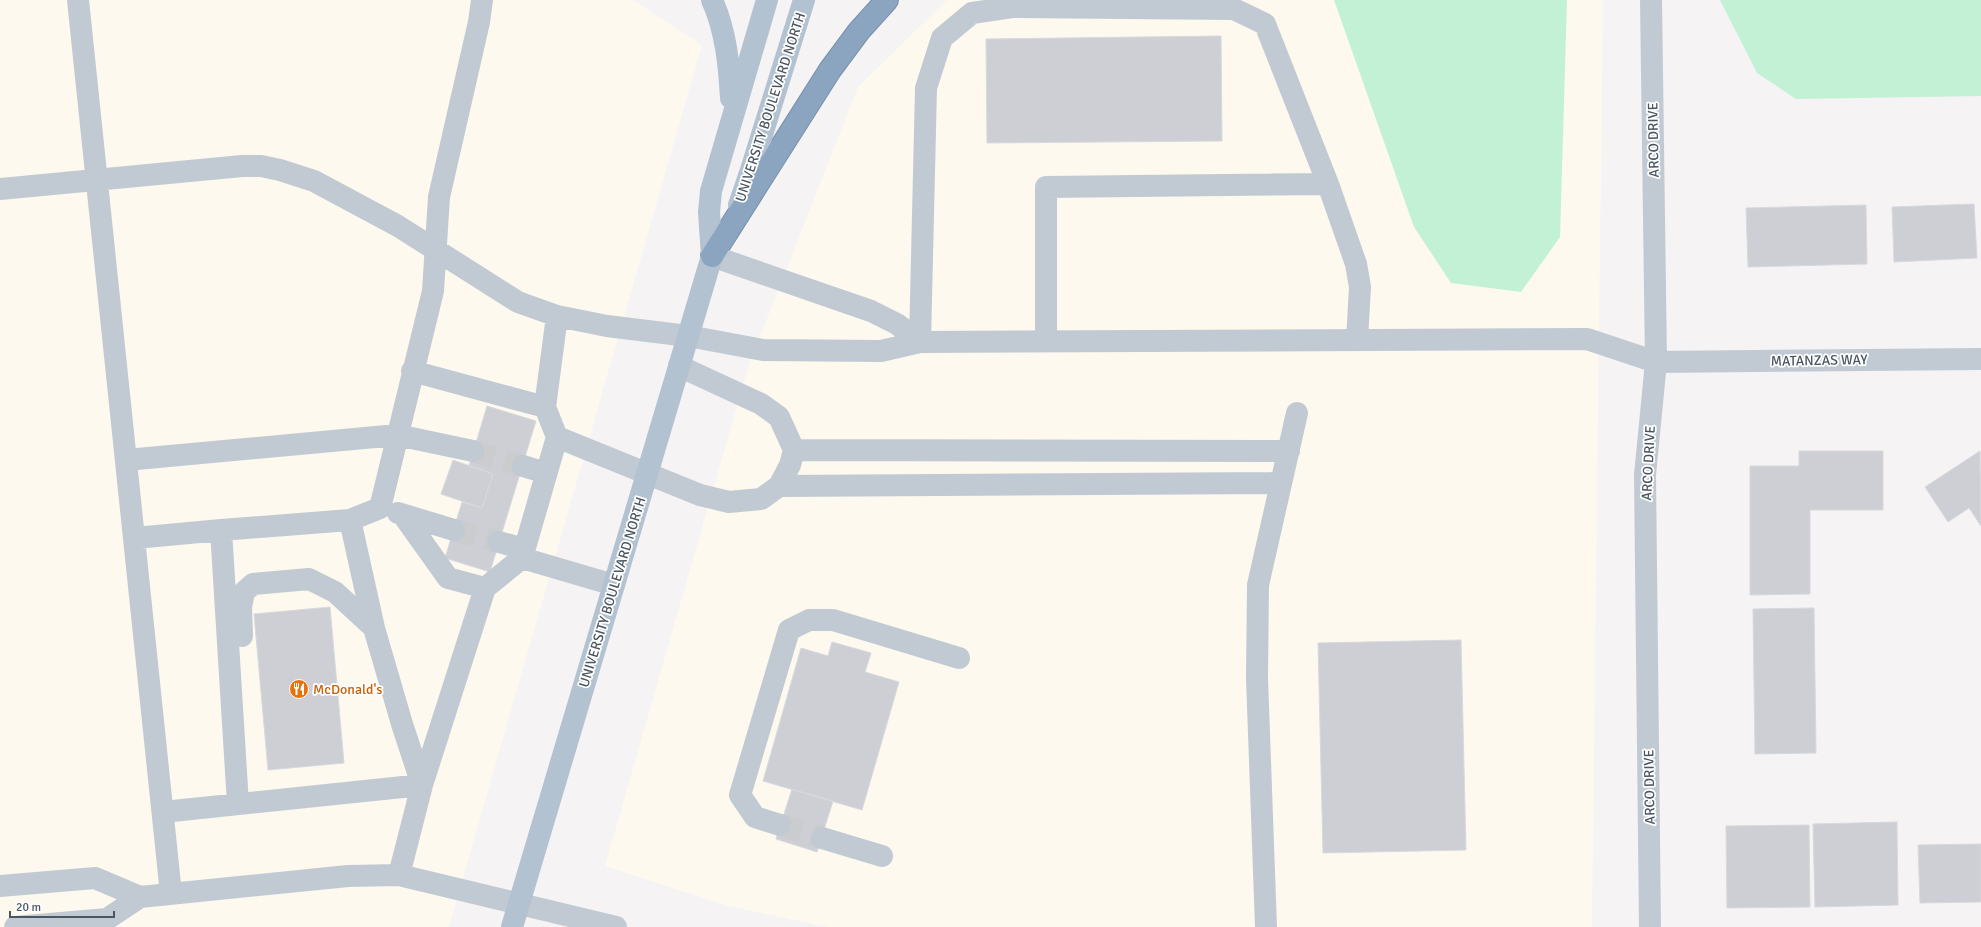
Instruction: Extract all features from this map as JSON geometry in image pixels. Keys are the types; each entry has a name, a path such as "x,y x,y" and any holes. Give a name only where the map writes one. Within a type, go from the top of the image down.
{"highway":[{"path":"712,256 830,70 859,31 887,0"}],"main road":[{"path":"712,0 722,26 728,56 730,121"},
{"name":"UNIVERSITY BOULEVARD NORTH","path":"712,256 709,212 711,191 766,0"},
{"name":"UNIVERSITY BOULEVARD NORTH","path":"512,927 712,256 745,190 804,0"}],"street":[{"path":"78,0 171,894"},
{"path":"380,508 412,370 433,291 439,197 479,22 482,0"},
{"name":"ARCO DRIVE","path":"1650,927 1645,475 1656,362 1651,0"},
{"path":"920,342 926,88 942,38 972,13 1012,7 1234,8 1265,24 1328,184 1359,276 1357,340"},
{"name":"MATANZAS WAY","path":"0,189 242,166 261,166 280,170 314,181 377,214 436,249 518,302 557,316 607,326 688,336 733,346 784,351 881,351 920,342 1586,339 1656,362 1981,359"},
{"path":"1046,341 1046,187 1328,184"},
{"path":"712,256 871,311 897,324 920,342"},
{"path":"399,875 422,785 485,588 523,554 557,437 545,407 557,316"},
{"path":"557,437 647,475 700,495 729,502 761,499 779,486 790,465 794,450 779,417 761,404 679,366"},
{"path":"412,370 545,407"},
{"path":"1266,927 1257,678 1258,585 1297,413"},
{"path":"126,460 397,435 473,452"},
{"path":"794,450 1288,452"},
{"path":"522,466 546,473"},
{"path":"779,486 1281,483"},
{"path":"135,538 350,520 380,508 454,530"},
{"path":"403,514 448,578 485,588"},
{"path":"350,520 374,628 402,724 422,785"},
{"path":"221,530 237,795"},
{"path":"500,542 523,554 614,585"},
{"path":"237,795 250,767 241,607 244,592 253,584 309,579 335,592 374,628"},
{"path":"780,825 755,817 740,795 789,630 809,620 833,620 959,658"},
{"path":"163,812 237,795 422,785"},
{"path":"822,838 882,856"},
{"path":"15,927 107,919 140,897 348,876 399,875 616,927"},
{"path":"0,886 95,878 140,897"}],"shaded area":[{"path":"0,0 633,0 702,45 449,927 0,927"},
{"path":"947,0 1603,0 1592,927 828,927 728,906 605,866 748,367 858,87"}],"green space":[{"path":"1334,0 1567,0 1560,237 1521,292 1451,283 1414,227"},
{"path":"1720,0 1981,0 1981,96 1796,99 1757,73"}],"building":[{"path":"1221,36 1222,141 987,143 986,39"},
{"path":"1974,204 1977,258 1894,262 1892,207"},
{"path":"1866,205 1867,264 1748,267 1746,208"},
{"path":"487,406 536,421 490,572 445,558 462,502 482,508 493,474 469,466"},
{"path":"1799,451 1883,451 1883,510 1810,510 1810,594 1750,595 1750,466 1799,466"},
{"path":"1980,451 1981,526 1969,508 1948,522 1925,487"},
{"path":"453,460 493,474 482,508 441,494"},
{"name":"McDonald's","path":"330,607 344,763 268,770 254,614"},
{"path":"1814,608 1816,753 1755,754 1753,609"},
{"path":"1461,640 1466,850 1323,853 1318,643"},
{"path":"832,642 871,653 865,672 899,682 862,810 763,781 801,648 828,656"},
{"path":"792,789 833,801 817,852 776,839"},
{"path":"1897,822 1898,905 1815,907 1813,824"},
{"path":"1809,825 1810,907 1727,908 1726,826"},
{"path":"1981,844 1981,902 1920,903 1918,845"}],"tunnel":[{"path":"473,451 523,466"},
{"path":"454,530 499,542"},
{"path":"780,825 822,838"}],"place":[{"name":"McDonald's","path":"299,689"}]}
